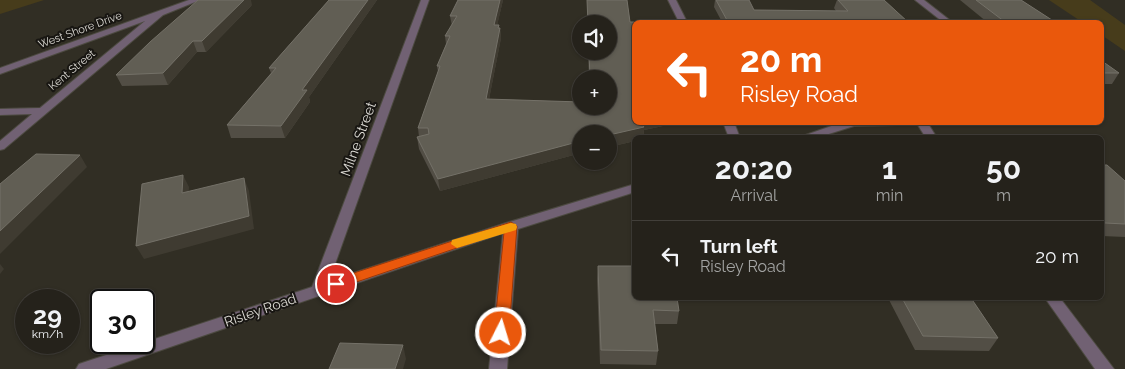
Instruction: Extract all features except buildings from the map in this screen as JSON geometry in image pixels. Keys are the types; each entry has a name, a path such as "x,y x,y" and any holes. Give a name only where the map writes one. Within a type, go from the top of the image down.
{"street":[{"name":"West Shore Drive","path":"0,71 196,0"},
{"name":"Milne Street","path":"319,289 425,0"},
{"path":"672,0 682,20"},
{"path":"920,0 945,20"},
{"name":"Kent Street","path":"0,147 160,12"},
{"path":"0,112 43,111"},
{"path":"812,135 846,125"},
{"name":"Risley Road","path":"85,369 319,289 511,226 632,189"},
{"path":"498,369 511,226"},
{"path":"1053,300 1105,369"}],"shaded area":[{"path":"0,0 44,0 0,14"},
{"path":"1049,0 1090,0 1125,25 1125,51 1104,37 1104,20 1079,20"}],"slow traffic":[{"path":"457,244 511,227"}],"route":[{"path":"336,284 511,226 501,333"}]}
